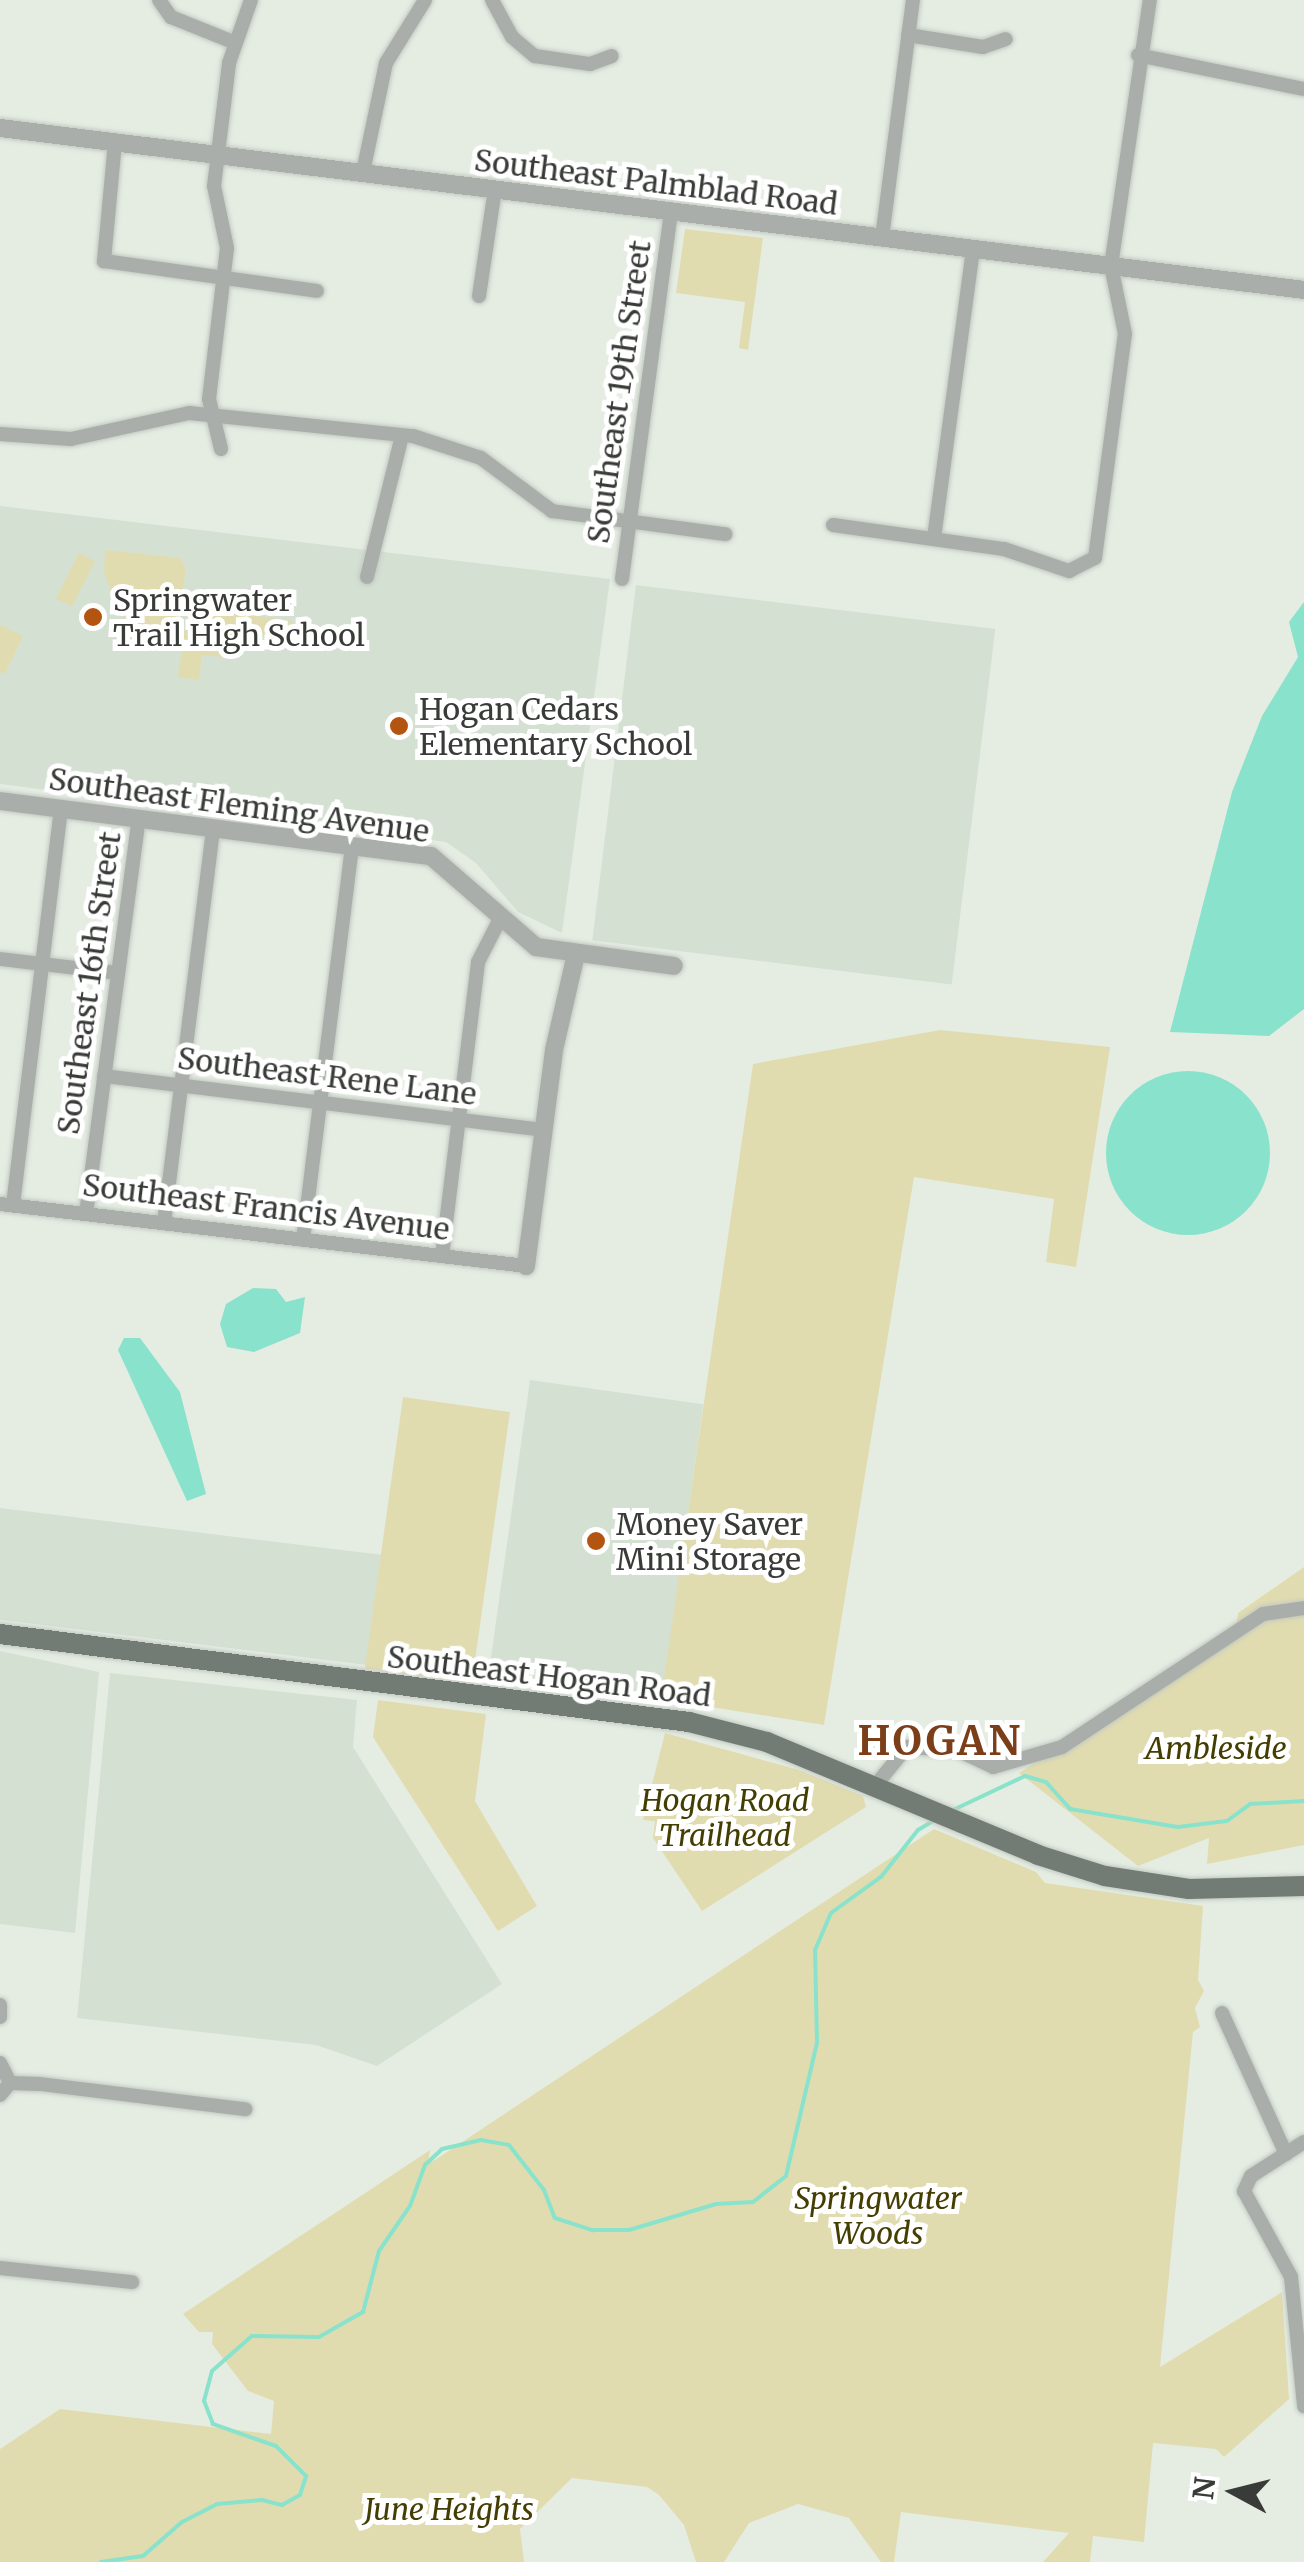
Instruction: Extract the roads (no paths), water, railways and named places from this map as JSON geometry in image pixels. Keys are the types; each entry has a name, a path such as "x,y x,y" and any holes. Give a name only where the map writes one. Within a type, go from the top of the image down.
{"main road":[{"name":"Southeast Hogan Road","path":"0,1634 689,1722 767,1742 956,1822 1078,1868 1148,1884 1304,1886"}],"street":[{"path":"160,0 171,17 233,42"},
{"path":"221,448 208,399 227,239 214,197 233,42 251,0"},
{"path":"364,172 386,64 425,0"},
{"path":"492,0 512,37 535,56 590,64 612,56"},
{"path":"882,238 913,0"},
{"path":"833,525 934,538 1083,569 1098,552 1125,334 1110,266 1138,55 1150,0"},
{"path":"908,35 983,47 1006,39"},
{"path":"1138,55 1304,89"},
{"name":"Southeast Palmblad Road","path":"0,128 1304,290"},
{"path":"115,142 104,261 317,290"},
{"path":"479,296 494,189"},
{"name":"Southeast 19th Street","path":"622,580 670,211"},
{"path":"934,538 973,249"},
{"path":"0,434 70,439 158,415 213,414 402,436 441,442 481,458 552,512 725,534"},
{"path":"367,578 402,436"},
{"name":"Southeast Fleming Avenue","path":"0,801 352,845 444,863 499,921 536,948 674,966"},
{"path":"6,1204 42,964 60,808"},
{"name":"Southeast 16th Street","path":"86,1214 138,818"},
{"path":"164,1223 213,828"},
{"path":"303,1240 352,845"},
{"path":"442,1256 480,952 499,921"},
{"path":"526,1266 542,1130 576,954"},
{"path":"0,959 118,974"},
{"name":"Southeast Rene Lane","path":"104,1076 542,1130"},
{"name":"Southeast Francis Avenue","path":"6,1204 526,1266"},
{"path":"874,1786 906,1747 957,1750 993,1766 1062,1747 1263,1614 1304,1608"},
{"path":"0,2005 0,2017"},
{"path":"1222,2013 1286,2154"},
{"path":"0,2063 5,2089 245,2109"},
{"path":"1304,2142 1251,2176 1244,2190 1291,2277 1304,2406"},
{"path":"0,2268 132,2282"}],"waterway":[{"path":"953,1810 1025,1776 1046,1782 1070,1809 1178,1827 1227,1821 1250,1804 1304,1801"},
{"path":"101,2562 143,2556 182,2522 217,2504 262,2500 282,2505 300,2495 306,2476 276,2446 213,2424 204,2401 212,2371 252,2336 319,2337 363,2312 379,2251 410,2206 425,2165 442,2149 481,2140 509,2145 544,2190 555,2218 593,2230 629,2230 716,2204 753,2202 786,2176 817,2043 815,1950 831,1913 881,1877 918,1830 936,1819"}],"place":[{"name":"Springwater Trail High School","path":"93,617"},
{"name":"Hogan Cedars Elementary School","path":"399,726"},
{"name":"Money Saver Mini Storage","path":"596,1541"}],"district":[{"name":"HOGAN","path":"940,1741"}],"park label":[{"name":"Ambleside","path":"1216,1748"},
{"name":"Hogan Road Trailhead","path":"725,1817"},
{"name":"Springwater Woods","path":"878,2215"},
{"name":"June Heights","path":"449,2509"}]}
